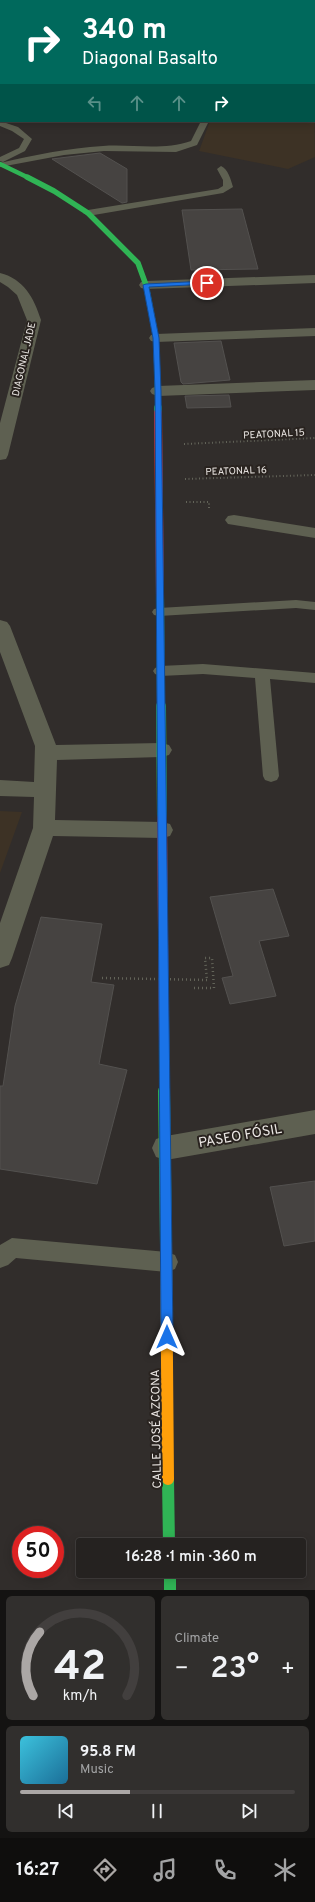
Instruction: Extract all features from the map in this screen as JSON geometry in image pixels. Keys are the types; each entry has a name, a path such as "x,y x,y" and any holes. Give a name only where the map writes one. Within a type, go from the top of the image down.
{"main road":[{"name":"CALLE JOSÉ AZCONA","path":"0,163 54,191 88,213 138,263 146,285 156,338 158,391 169,1538"},
{"path":"170,1578 170,1590"}],"street":[{"name":"DIAGONAL JADE","path":"0,277 13,282 20,288 29,303 34,320 0,455"},
{"path":"146,285 315,279"},
{"path":"156,338 315,332"},
{"path":"158,391 315,385"},
{"path":"234,520 315,533"},
{"path":"0,626 46,746 44,828 0,958"},
{"path":"46,753 161,750"},
{"path":"0,788 45,790"},
{"path":"44,828 162,830"},
{"name":"PASEO FÓSIL","path":"166,1148 315,1122"}],"lane":[{"path":"0,163 64,152 104,148 176,149 194,143 204,122"},
{"path":"0,123 10,126 25,135 28,139 27,145 18,153 0,163"},
{"path":"88,213 220,191 228,186 227,180 221,169"},
{"path":"159,612 296,604 315,606"},
{"path":"160,671 204,669 315,678"},
{"path":"262,674 271,776"},
{"path":"0,1258 12,1248 120,1259 167,1262"}],"path":[{"name":"PEATONAL 15","path":"158,445 315,438"},
{"name":"PEATONAL 16","path":"158,480 315,475"},
{"path":"102,978 206,980 205,958 212,958 214,988"}],"shaded area":[{"path":"210,122 315,122 315,157 288,169 199,151"},
{"path":"0,811 22,812 0,873"}],"building":[{"path":"100,153 127,169 127,202 122,203 52,159"},
{"path":"242,209 258,269 191,270 182,210"},
{"path":"221,341 230,380 183,384 181,382 174,343"},
{"path":"229,395 231,407 187,408 185,396"},
{"path":"273,889 289,936 259,941 276,996 230,1004 222,978 233,976 210,897"},
{"path":"41,917 102,924 91,982 114,985 99,1064 127,1070 97,1184 0,1169 0,1086 3,1086 15,1006"},
{"path":"315,1181 315,1241 284,1246 270,1187"}],"traffic: fast":[{"path":"0,164 54,191 88,213 138,263 146,285 156,338 158,413"},
{"path":"160,595 162,818"},
{"path":"164,1042 166,1245"},
{"path":"168,1479 169,1538"},
{"path":"170,1578 170,1590"}],"traffic: slow":[{"path":"166,1245 168,1479"}],"traffic: jam":[{"path":"158,413 160,595"},
{"path":"162,818 164,1042"}],"route":[{"path":"167,1337 158,391 156,338 146,285 207,283"}]}
